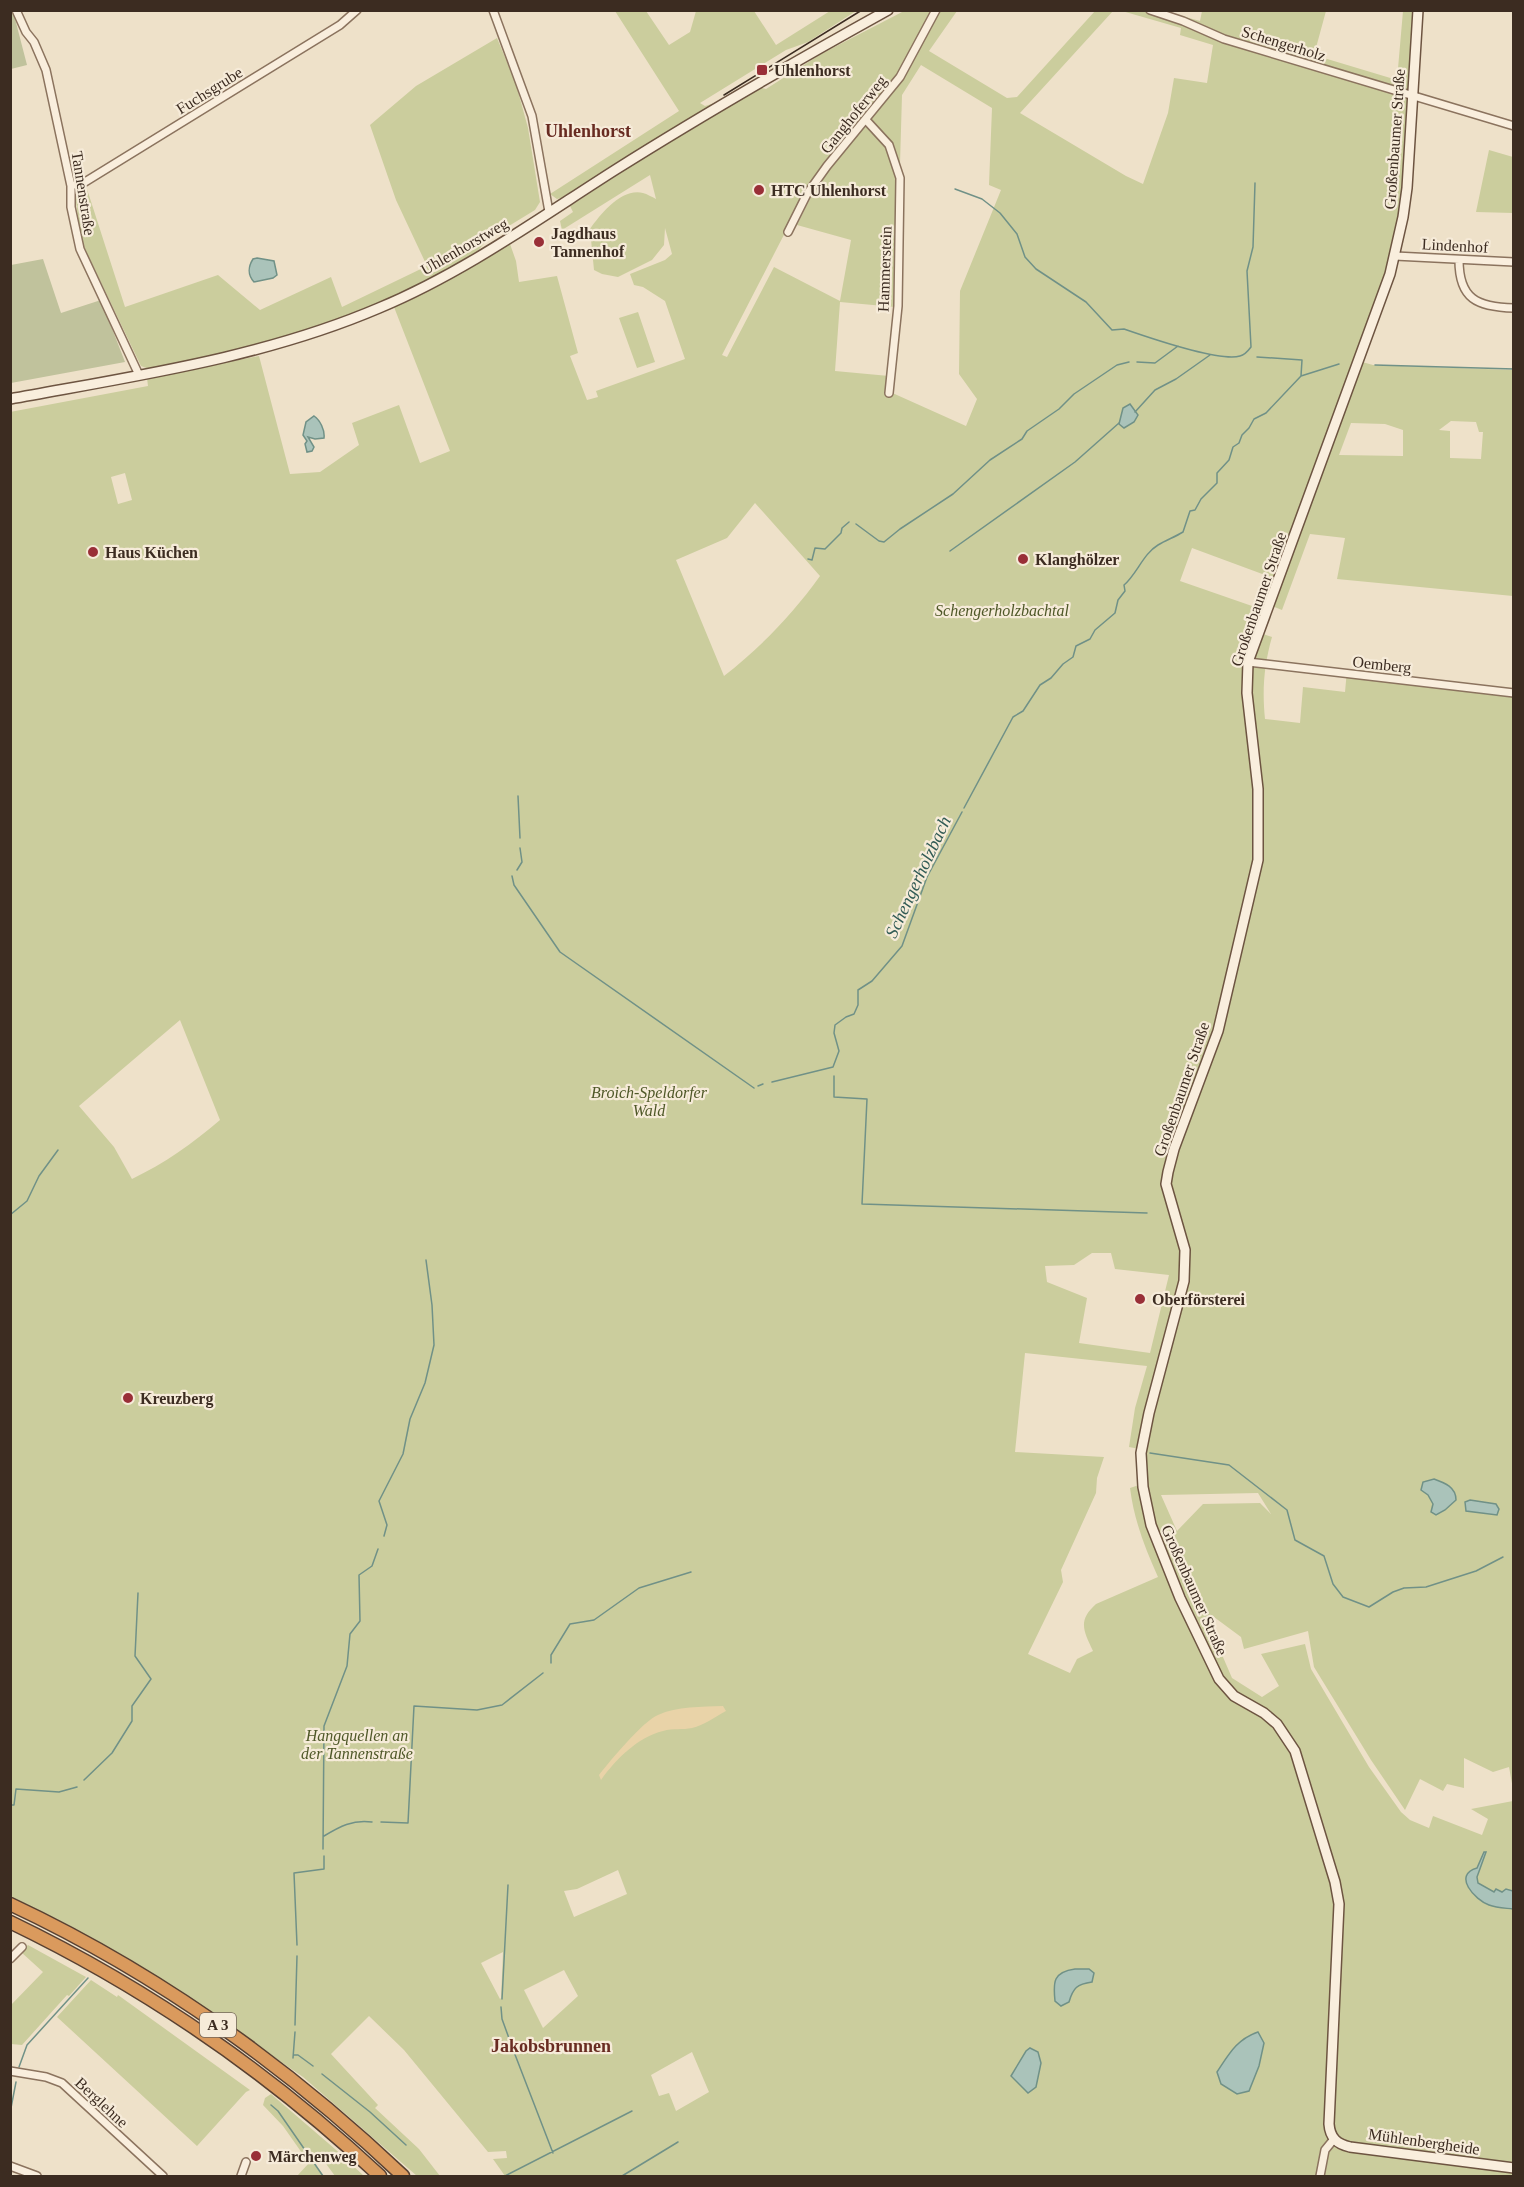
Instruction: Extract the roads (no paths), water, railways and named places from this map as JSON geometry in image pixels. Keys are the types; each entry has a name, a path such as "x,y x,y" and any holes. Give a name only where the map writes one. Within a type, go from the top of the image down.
{"highway":[{"name":"A 3","path":"10,1904 39,1917 150,1979 209,2018 305,2089 403,2176"},
{"name":"A 3","path":"10,1922 140,1993 196,2030 296,2103 380,2176"}],"street":[{"name":"Tannenstraße","path":"16,10 26,32 34,42 45,70 71,186 71,207 80,249 140,375"},
{"name":"Fuchsgrube","path":"71,186 85,182 331,30 357,10"},
{"path":"493,10 532,116 549,212"},
{"name":"Uhlenhorstweg","path":"10,399 245,353 298,339 381,308 440,279 708,112 787,65 888,10"},
{"name":"Ganghoferweg","path":"788,232 807,194 827,166 904,70 936,10"},
{"name":"Schengerholz","path":"1150,10 1184,21 1224,39 1514,126"},
{"name":"Großenbaumer Straße","path":"1334,2139 1330,2129 1329,2110 1339,1904 1335,1882 1295,1751 1277,1724 1264,1713 1234,1696 1226,1688 1212,1665 1180,1598 1151,1525 1141,1464 1143,1436 1186,1266 1182,1237 1166,1184 1168,1172 1174,1149 1218,1030 1258,860 1258,789 1246,693 1248,662 1342,408 1395,256 1407,188 1418,10"},
{"name":"Hammerstein","path":"866,120 889,146 900,178 898,306 889,393"},
{"name":"Lindenhof","path":"1395,256 1514,262"},
{"path":"1460,260 1459,277 1464,289 1472,298 1490,307 1514,308"},
{"name":"Oemberg","path":"1248,662 1514,693"},
{"path":"10,1959 22,1947"},
{"name":"Berglehne","path":"10,2071 46,2077 62,2084 163,2176"},
{"path":"1320,2176 1325,2150 1334,2139"},
{"name":"Mühlenbergheide","path":"1334,2139 1350,2147 1514,2168"},
{"path":"241,2176 246,2162"},
{"path":"10,2166 37,2176"}],"water":[{"path":"253,259 274,261 277,275 254,282 249,268"},
{"path":"1130,404 1138,415 1134,422 1124,428 1119,424 1123,408"},
{"path":"314,416 322,425 324,438 308,437 314,447 312,451 307,452 305,444 307,441 303,435 306,422"},
{"path":"1434,1479 1446,1484 1456,1496 1456,1500 1436,1515 1431,1512 1433,1504 1428,1495 1421,1490 1423,1482"},
{"path":"1470,1500 1496,1504 1499,1509 1497,1515 1466,1511 1465,1502"},
{"path":"1486,1852 1477,1877 1478,1883 1494,1892 1496,1889 1502,1892 1506,1889 1513,1891 1513,1909 1489,1905 1472,1893 1468,1887 1466,1876 1477,1868"},
{"path":"1075,1969 1089,1969 1094,1973 1092,1982 1076,1987 1069,2002 1061,2006 1055,2001 1056,1979 1058,1975"},
{"path":"1258,2032 1264,2043 1259,2066 1249,2091 1237,2094 1221,2084 1217,2072 1239,2043"},
{"path":"1030,2048 1038,2052 1041,2063 1036,2087 1028,2093 1011,2076"}],"waterway":[{"path":"955,189 982,199 1000,213 1017,234 1025,257 1036,269 1086,302 1112,330 1124,329 1183,348 1230,357 1243,355 1251,347 1247,271 1253,247 1255,183"},
{"path":"1137,362 1155,363 1178,346"},
{"path":"1135,412 1155,390 1176,379 1210,355"},
{"path":"1257,357 1302,360 1301,376"},
{"path":"856,524 879,541 884,542 953,494 990,460 1022,439 1027,431 1059,409 1074,394 1117,365 1129,362"},
{"name":"Schengerholzbach","path":"964,808 1013,717 1023,711 1040,685 1073,657 1076,646 1090,639 1095,630 1115,613 1118,600 1125,591 1124,585 1148,554 1158,545 1183,532 1190,511 1195,510 1201,499 1217,483 1217,473 1229,460 1233,447 1239,443 1254,419 1266,413 1301,376 1339,364"},
{"name":"Schengerholzbach","path":"1375,365 1514,369"},
{"path":"950,551 1075,462 1119,423"},
{"path":"808,559 812,560 815,548 825,549 849,522"},
{"path":"518,796 520,838"},
{"name":"Schengerholzbach","path":"772,1082 833,1067 839,1051 834,1033 835,1025 854,1014 858,1005 858,990 872,981 902,946 927,877 962,812"},
{"path":"517,870 522,862 520,848"},
{"path":"512,876 514,885 560,952 754,1088"},
{"path":"834,1076 834,1097 867,1099 862,1204 1147,1213"},
{"path":"758,1086 763,1084"},
{"path":"10,1215 27,1201 39,1176 58,1150"},
{"path":"384,1536 387,1525 379,1501 403,1454 410,1419 425,1383 434,1345 426,1260"},
{"path":"1150,1453 1229,1465 1287,1510 1295,1540 1324,1556 1333,1584 1343,1597 1369,1607 1393,1592 1404,1588 1426,1587 1476,1571 1503,1557"},
{"path":"323,1849 324,1726 347,1666 350,1634 360,1621 359,1575 372,1566 378,1549"},
{"path":"551,1663 551,1655 570,1624 594,1620 639,1588 691,1572"},
{"path":"84,1780 112,1753 132,1721 132,1706 151,1679 135,1656 138,1593"},
{"path":"381,1822 408,1823 414,1706 477,1710 502,1705 543,1673"},
{"path":"10,1805 14,1805 16,1789 59,1792 77,1787"},
{"path":"324,1836 352,1823 372,1822"},
{"path":"297,1945 294,1873 324,1869 324,1856"},
{"path":"502,1999 508,1885"},
{"path":"295,2025 297,1956"},
{"path":"19,2067 27,2045 88,1978"},
{"path":"501,2007 502,2019 553,2153"},
{"path":"293,2058 295,2032"},
{"path":"294,2055 298,2055 313,2066"},
{"path":"322,2074 370,2112 406,2145"},
{"path":"10,2113 16,2082"},
{"path":"271,2105 278,2111 323,2176"},
{"path":"505,2176 632,2111"},
{"path":"622,2176 678,2142"}],"tram line":[{"path":"724,95 862,10"}],"place":[{"name":"Uhlenhorst","path":"762,70"},
{"name":"HTC Uhlenhorst","path":"759,190"},
{"name":"Jagdhaus Tannenhof","path":"539,242"},
{"name":"Haus Küchen","path":"93,552"},
{"name":"Klanghölzer","path":"1023,559"},
{"name":"Oberförsterei","path":"1140,1299"},
{"name":"Kreuzberg","path":"128,1398"},
{"name":"Märchenweg","path":"256,2156"}],"district":[{"name":"Uhlenhorst","path":"588,131"},
{"name":"Jakobsbrunnen","path":"551,2046"}],"park label":[{"name":"Schengerholzbachtal","path":"1002,610"},
{"name":"Broich-Speldorfer Wald","path":"649,1101"},
{"name":"Hangquellen an der Tannenstraße","path":"357,1744"}]}
